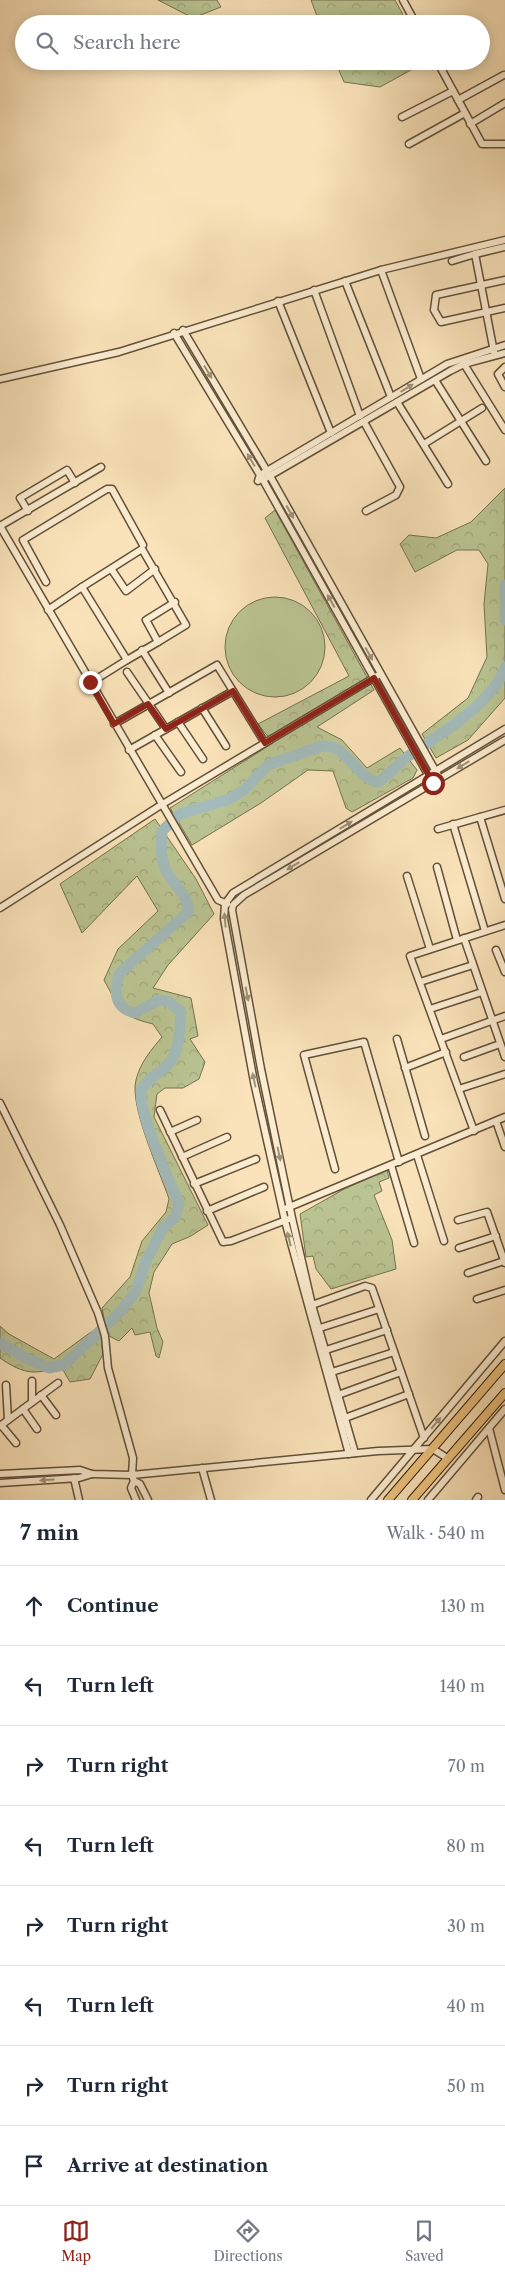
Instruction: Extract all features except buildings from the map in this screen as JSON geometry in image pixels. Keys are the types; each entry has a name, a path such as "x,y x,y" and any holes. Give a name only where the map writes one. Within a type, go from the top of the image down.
{"main road":[{"path":"388,1500 505,1364"},
{"path":"412,1500 505,1393"}],"street":[{"path":"404,0 412,15"},
{"path":"442,70 482,144 505,144"},
{"path":"458,100 504,75"},
{"path":"402,117 453,91"},
{"path":"470,124 505,103"},
{"path":"409,144 465,113"},
{"path":"0,380 119,352 183,330 381,270 505,240"},
{"path":"452,261 505,247"},
{"path":"475,254 484,312 494,352"},
{"path":"381,270 422,379"},
{"path":"505,280 436,295 434,310 441,322 505,308"},
{"path":"345,281 394,400 448,484"},
{"path":"314,290 362,419 400,487 396,495 366,511"},
{"path":"278,301 331,433"},
{"path":"183,330 377,676 410,733 440,779"},
{"path":"174,333 265,476"},
{"path":"394,400 422,379 494,352 505,345"},
{"path":"494,352 505,353"},
{"path":"265,476 394,400 435,380 459,364"},
{"path":"459,364 505,430"},
{"path":"505,367 498,374 505,388"},
{"path":"435,380 486,461"},
{"path":"424,444 482,408"},
{"path":"265,476 331,433 362,419"},
{"path":"101,467 0,526 218,900 225,904 234,905"},
{"path":"28,511 20,498 59,474 67,470 75,483"},
{"path":"46,582 23,542 26,536 110,488 143,545"},
{"path":"48,610 142,549 175,602 186,625 90,682"},
{"path":"28,574 39,569"},
{"path":"112,570 126,591 155,569"},
{"path":"82,587 127,660"},
{"path":"158,642 146,620 175,602"},
{"path":"142,650 169,693"},
{"path":"114,724 217,665 265,743"},
{"path":"127,672 166,729"},
{"path":"0,908 161,805 377,676"},
{"path":"129,750 233,691"},
{"path":"202,708 226,746"},
{"path":"178,722 203,759"},
{"path":"352,1454 285,1221 243,1028 224,919 225,904 233,893 505,729"},
{"path":"410,733 421,763 433,783"},
{"path":"155,735 181,772"},
{"path":"352,1454 345,1418 312,1305 292,1218 232,917 234,905 244,895 505,740"},
{"path":"438,829 505,810"},
{"path":"480,816 505,899"},
{"path":"453,824 485,931"},
{"path":"437,867 460,939 473,965 505,1057"},
{"path":"407,876 430,949"},
{"path":"474,1131 410,956 505,925"},
{"path":"496,950 505,972"},
{"path":"420,982 473,965"},
{"path":"430,1010 482,992"},
{"path":"441,1039 505,1016"},
{"path":"397,1039 425,1136"},
{"path":"335,1169 304,1055 364,1042 399,1162"},
{"path":"464,1057 500,1044"},
{"path":"405,1068 446,1052"},
{"path":"459,1089 505,1074"},
{"path":"0,1103 60,1226 101,1321 105,1336 108,1368 132,1458 133,1478 131,1488 136,1500"},
{"path":"160,1110 221,1239 227,1242 292,1218"},
{"path":"283,1210 505,1117"},
{"path":"170,1132 197,1120"},
{"path":"496,1121 505,1147"},
{"path":"182,1157 227,1137"},
{"path":"417,1155 444,1241"},
{"path":"194,1184 256,1158"},
{"path":"391,1165 414,1243"},
{"path":"207,1211 264,1187"},
{"path":"458,1220 488,1212 505,1262 468,1273"},
{"path":"459,1248 496,1236"},
{"path":"312,1305 368,1286 372,1288 424,1438"},
{"path":"477,1299 505,1290"},
{"path":"320,1328 379,1309"},
{"path":"326,1350 387,1330"},
{"path":"371,1500 505,1341"},
{"path":"332,1372 394,1352"},
{"path":"338,1395 401,1372"},
{"path":"32,1381 32,1402"},
{"path":"16,1442 1,1425 58,1383"},
{"path":"6,1384 8,1420"},
{"path":"345,1418 409,1394"},
{"path":"41,1395 56,1414"},
{"path":"22,1409 37,1429"},
{"path":"428,1500 505,1409"},
{"path":"489,1428 502,1471 505,1490"},
{"path":"0,1474 80,1470 92,1474 133,1478 202,1468 352,1454 433,1449 448,1458"},
{"path":"202,1468 211,1500"},
{"path":"0,1482 74,1478 92,1474"},
{"path":"74,1478 79,1500"},
{"path":"133,1478 140,1484 148,1500"}],"green space":[{"path":"158,0 217,0 221,7 201,15 187,15"},
{"path":"311,0 395,0 403,15 317,15"},
{"path":"339,70 411,70 380,87 344,82"},
{"path":"505,488 505,698 468,740 436,758 422,734 468,698 487,657 484,604 488,564 479,550 457,550 415,572 400,544 409,535 436,538 471,522"},
{"path":"275,510 374,690 317,727 342,740 367,768 400,748 417,770 413,778 352,812 346,808 333,771 308,770 261,803 192,845 170,808 273,743 258,724 349,676 265,518"},
{"path":"275,597 294,601 310,612 321,628 325,647 321,666 310,682 294,693 275,697 256,693 240,682 229,666 225,647 229,628 240,612 256,601"},
{"path":"155,819 196,879 214,914 168,965 153,988 191,998 198,1036 190,1039 205,1062 199,1079 183,1088 165,1088 157,1094 154,1117 208,1225 191,1236 172,1244 154,1272 149,1293 157,1328 163,1342 159,1358 156,1356 150,1332 135,1335 132,1328 119,1341 107,1335 102,1308 130,1277 142,1241 166,1212 169,1199 146,1139 135,1091 136,1080 143,1062 162,1037 153,1024 134,1018 122,1010 104,980 118,949 158,911 137,876 82,933 60,884"},
{"path":"387,1170 389,1178 379,1182 382,1191 374,1195 392,1240 396,1269 331,1289 316,1269 313,1256 306,1257 300,1214 346,1188"},
{"path":"0,1326 9,1334 54,1359 91,1332 101,1336 103,1354 90,1379 70,1382 63,1370 25,1371 12,1366 0,1358"}],"waterway":[{"path":"505,585 505,620"},
{"path":"0,1343 26,1358 49,1368 64,1365 121,1311 136,1291 145,1264 162,1229 175,1217 179,1204 155,1146 141,1098 144,1086 168,1065 176,1052 181,1012 169,1002 159,1000 135,1013 128,1011 119,1003 116,992 120,973 188,912 184,896 168,874 162,859 162,831 180,814 230,799 244,790 268,765 322,746 339,750 370,780 378,782 407,757 448,729 477,706 499,680 505,667"}],"route":[{"path":"90,682 114,724 148,704 166,729 233,691 265,743 374,678 433,783"}]}
